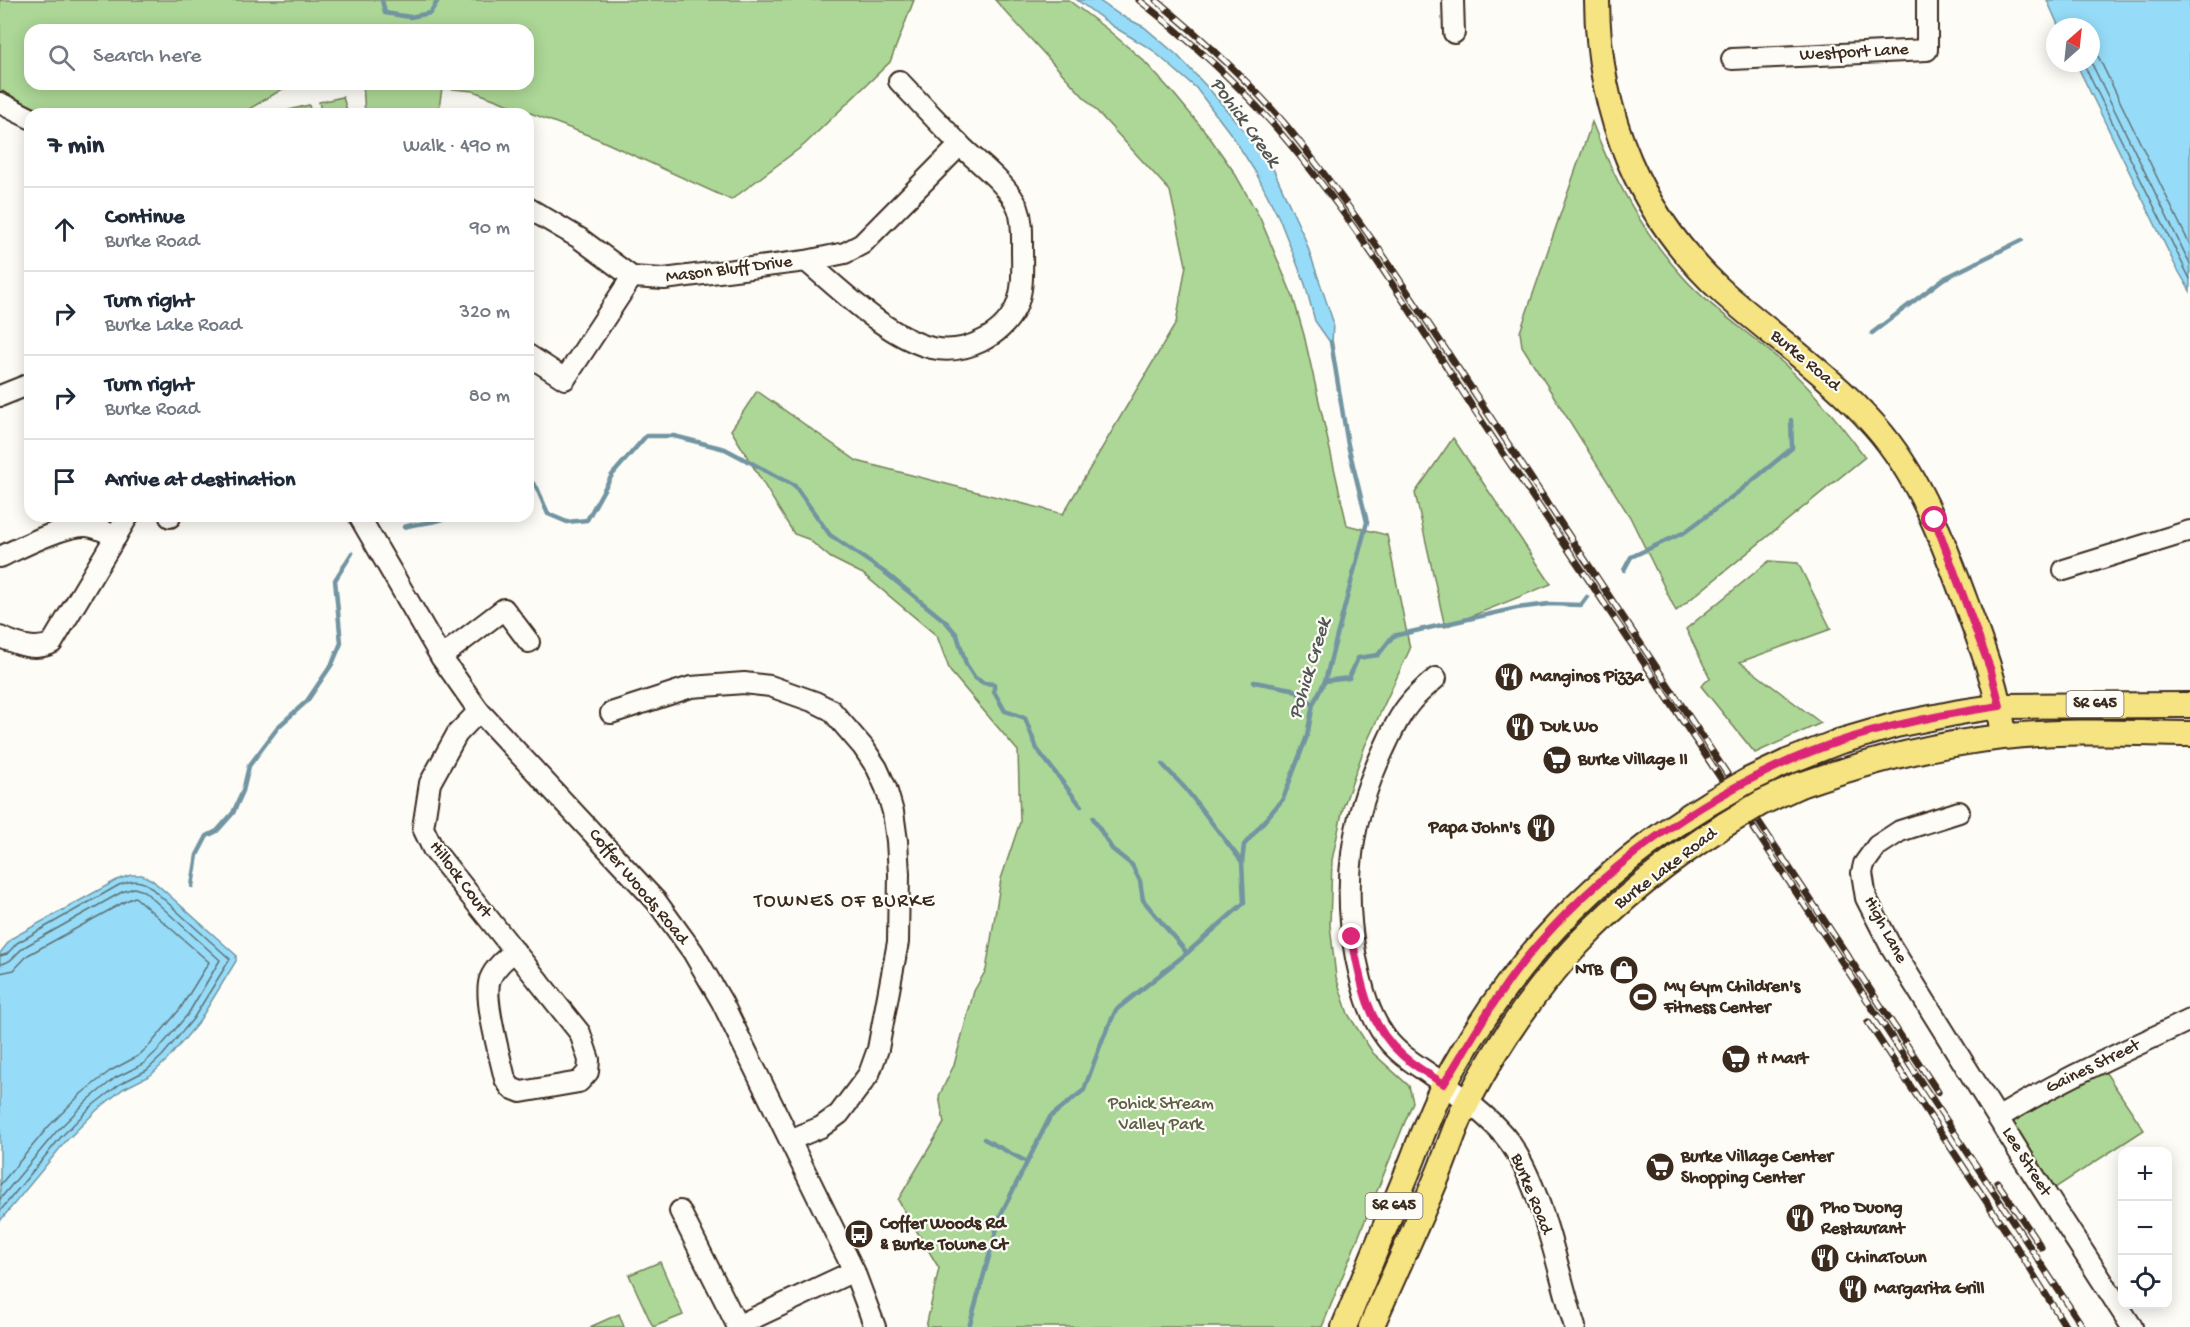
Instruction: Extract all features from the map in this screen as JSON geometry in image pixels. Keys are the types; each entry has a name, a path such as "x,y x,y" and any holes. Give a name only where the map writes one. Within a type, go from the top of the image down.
{"main road":[{"name":"Burke Road","path":"1597,0 1599,55 1610,108 1632,170 1649,202 1665,227 1707,277 1847,396 1900,458 1935,520 1991,671 2000,706 2004,736"},
{"name":"Burke Lake Road","path":"1344,1327 1444,1084 1499,995 1523,962 1600,882 1634,854 1711,802 1787,762 1838,742 1896,725 2000,706 2190,705"},
{"name":"Burke Lake Road","path":"1371,1327 1437,1177 1467,1102 1521,1012 1570,950 1597,923 1640,885 1688,848 1761,803 1800,785 1904,753 2004,736 2190,734"}],"street":[{"path":"1453,0 1454,33"},
{"name":"Westport Lane","path":"1732,59 1927,50 1927,0"},
{"name":"Mason Bluff Drive","path":"806,261 891,330 933,348 957,350 984,340 1002,327 1016,307 1022,285 1022,228 1019,210 1012,195 899,81"},
{"path":"0,103 24,115"},
{"name":"Mason Bluff Drive","path":"632,277 664,279 806,261 845,253 862,244 960,145"},
{"path":"534,212 579,238 632,277 565,380 534,359"},
{"path":"0,396 24,386"},
{"path":"0,637 33,648 52,643 125,522"},
{"name":"Coffer Woods Road","path":"362,522 441,657 479,711 632,874 675,926 693,952 717,992 854,1271 875,1327"},
{"path":"0,557 69,528 86,526 100,529 116,537"},
{"path":"2064,570 2190,531"},
{"path":"441,657 504,609 529,642"},
{"name":"Burke Road","path":"1436,678 1410,703 1398,719 1373,772 1360,810 1349,874 1348,902 1362,987 1378,1026 1387,1039 1402,1055 1467,1102 1502,1134 1519,1156 1539,1204 1575,1327"},
{"path":"611,713 691,687 744,683 770,686 831,710 863,747 877,768 886,788 893,812 897,852 898,942 878,1049 869,1074 839,1114 821,1127 790,1140"},
{"name":"Hillock Court","path":"479,711 457,734 430,783 423,828 433,849 580,1033 589,1060 588,1072 579,1082 521,1092 511,1088 505,1080 488,995 490,979 498,966 514,951"},
{"name":"High Lane","path":"1922,996 1890,945 1866,898 1862,873 1870,853 1886,838 1916,825 1959,812"},
{"name":"Lee Street","path":"1922,996 2052,1206 2132,1327"},
{"name":"Gaines Street","path":"1998,1118 2056,1085 2190,1020"},
{"path":"680,1211 737,1327 854,1271"}],"green space":[{"path":"0,0 914,0 890,62 804,145 731,200 598,139 534,114 534,108 517,108 473,91 463,90 534,90 534,24 24,24 24,90 281,90 251,108 35,108 0,90"},
{"name":"Pohick Stream Valley Park","path":"995,0 1068,0 1143,60 1208,135 1234,172 1260,218 1293,297 1304,335 1347,525 1387,535 1410,649 1365,746 1343,808 1332,860 1330,925 1336,977 1348,1014 1373,1053 1409,1086 1413,1102 1322,1327 926,1327 939,1268 898,1200 944,1123 939,1096 954,1065 974,991 986,970 1001,879 1020,822 1018,751 950,671 937,636 863,574 831,558 808,539 794,534 731,430 757,391 857,461 1063,514 1176,323 1186,265 1170,191"},
{"path":"363,90 442,90 439,108 365,108"},
{"path":"343,97 346,108 320,108 319,102"},
{"path":"1592,122 1630,204 1669,260 1705,299 1799,378 1834,416 1865,457 1676,611 1630,517 1522,346 1520,332"},
{"path":"1453,438 1551,584 1445,627 1415,493"},
{"path":"1769,561 1798,563 1831,629 1740,662 1821,723 1755,753 1701,686 1710,678 1686,629"},
{"path":"2104,1070 2144,1130 2055,1188 2009,1116"},
{"path":"660,1262 683,1315 653,1327 629,1275"},
{"path":"619,1314 624,1327 590,1327"}],"water":[{"path":"1077,0 1098,0 1144,27 1177,55 1210,90 1270,162 1305,239 1333,321 1332,345 1315,321 1305,284 1279,218 1256,173 1233,137 1196,88 1151,49 1114,27"},
{"path":"2047,0 2190,0 2190,291 2080,72 2100,72 2100,18 2055,18"},
{"path":"131,875 142,875 152,880 236,955 236,961 198,1023 167,1060 151,1075 123,1089 97,1110 66,1141 0,1221 0,953 12,938 117,880"}],"waterway":[{"name":"Pohick Creek","path":"382,0 385,13 410,17 430,13 438,0"},
{"path":"1872,333 1943,279 2022,240"},
{"name":"Pohick Creek","path":"969,1327 1001,1214 1050,1117 1084,1090 1116,1010 1187,953 1244,903 1242,862 1244,845 1283,799 1307,736 1313,704 1325,681 1367,522 1348,445 1331,342"},
{"path":"1624,570 1631,557 1685,532 1792,448 1791,420"},
{"path":"534,485 548,514 567,522 587,520 612,475 646,436 674,436 725,449 795,486 830,535 887,574 946,622 957,635 966,664 975,678 984,683 994,684 994,692 1005,711 1025,718 1037,749 1081,806"},
{"path":"404,527 428,522"},
{"path":"192,886 197,855 207,836 217,831 233,813 243,791 249,766 279,726 307,701 332,664 341,643 335,580 352,553"},
{"path":"1325,681 1349,678 1358,658 1378,655 1393,636 1517,608 1549,604 1581,605 1587,597"},
{"path":"1254,682 1292,689 1313,704"},
{"path":"1163,765 1185,788 1242,862"},
{"path":"1093,818 1112,849 1132,865 1140,881 1143,900 1187,953"},
{"path":"984,1139 1027,1162"}],"railway":[{"path":"1139,0 1208,58 1256,105 1305,162 1367,246 2083,1327"},
{"path":"1156,0 1223,59 1270,107 1310,155 1381,252 1938,1092"},
{"path":"1868,1022 2017,1248 2066,1327"},
{"path":"1997,1182 2041,1247"}],"place":[{"name":"Manginos Pizza","path":"1509,677"},
{"name":"Duk Wo","path":"1520,727"},
{"name":"Burke Village II","path":"1557,760"},
{"name":"Papa John's","path":"1541,828"},
{"name":"NTB","path":"1624,970"},
{"name":"My Gym Children's Fitness Center","path":"1643,997"},
{"name":"H Mart","path":"1736,1059"},
{"name":"Burke Village Center Shopping Center","path":"1660,1167"},
{"name":"Pho Duong Restaurant","path":"1800,1218"},
{"name":"Coffer Woods Rd & Burke Towne Ct","path":"859,1234"},
{"name":"ChinaTown","path":"1825,1258"},
{"name":"Margarita Grill","path":"1853,1289"}],"district":[{"name":"TOWNES OF BURKE","path":"845,902"}],"route":[{"path":"1352,937 1362,987 1378,1026 1402,1055 1444,1084 1499,995 1523,962 1574,906 1600,882 1665,832 1749,780 1811,752 1896,725 2000,706 1991,671 1935,520"}]}
